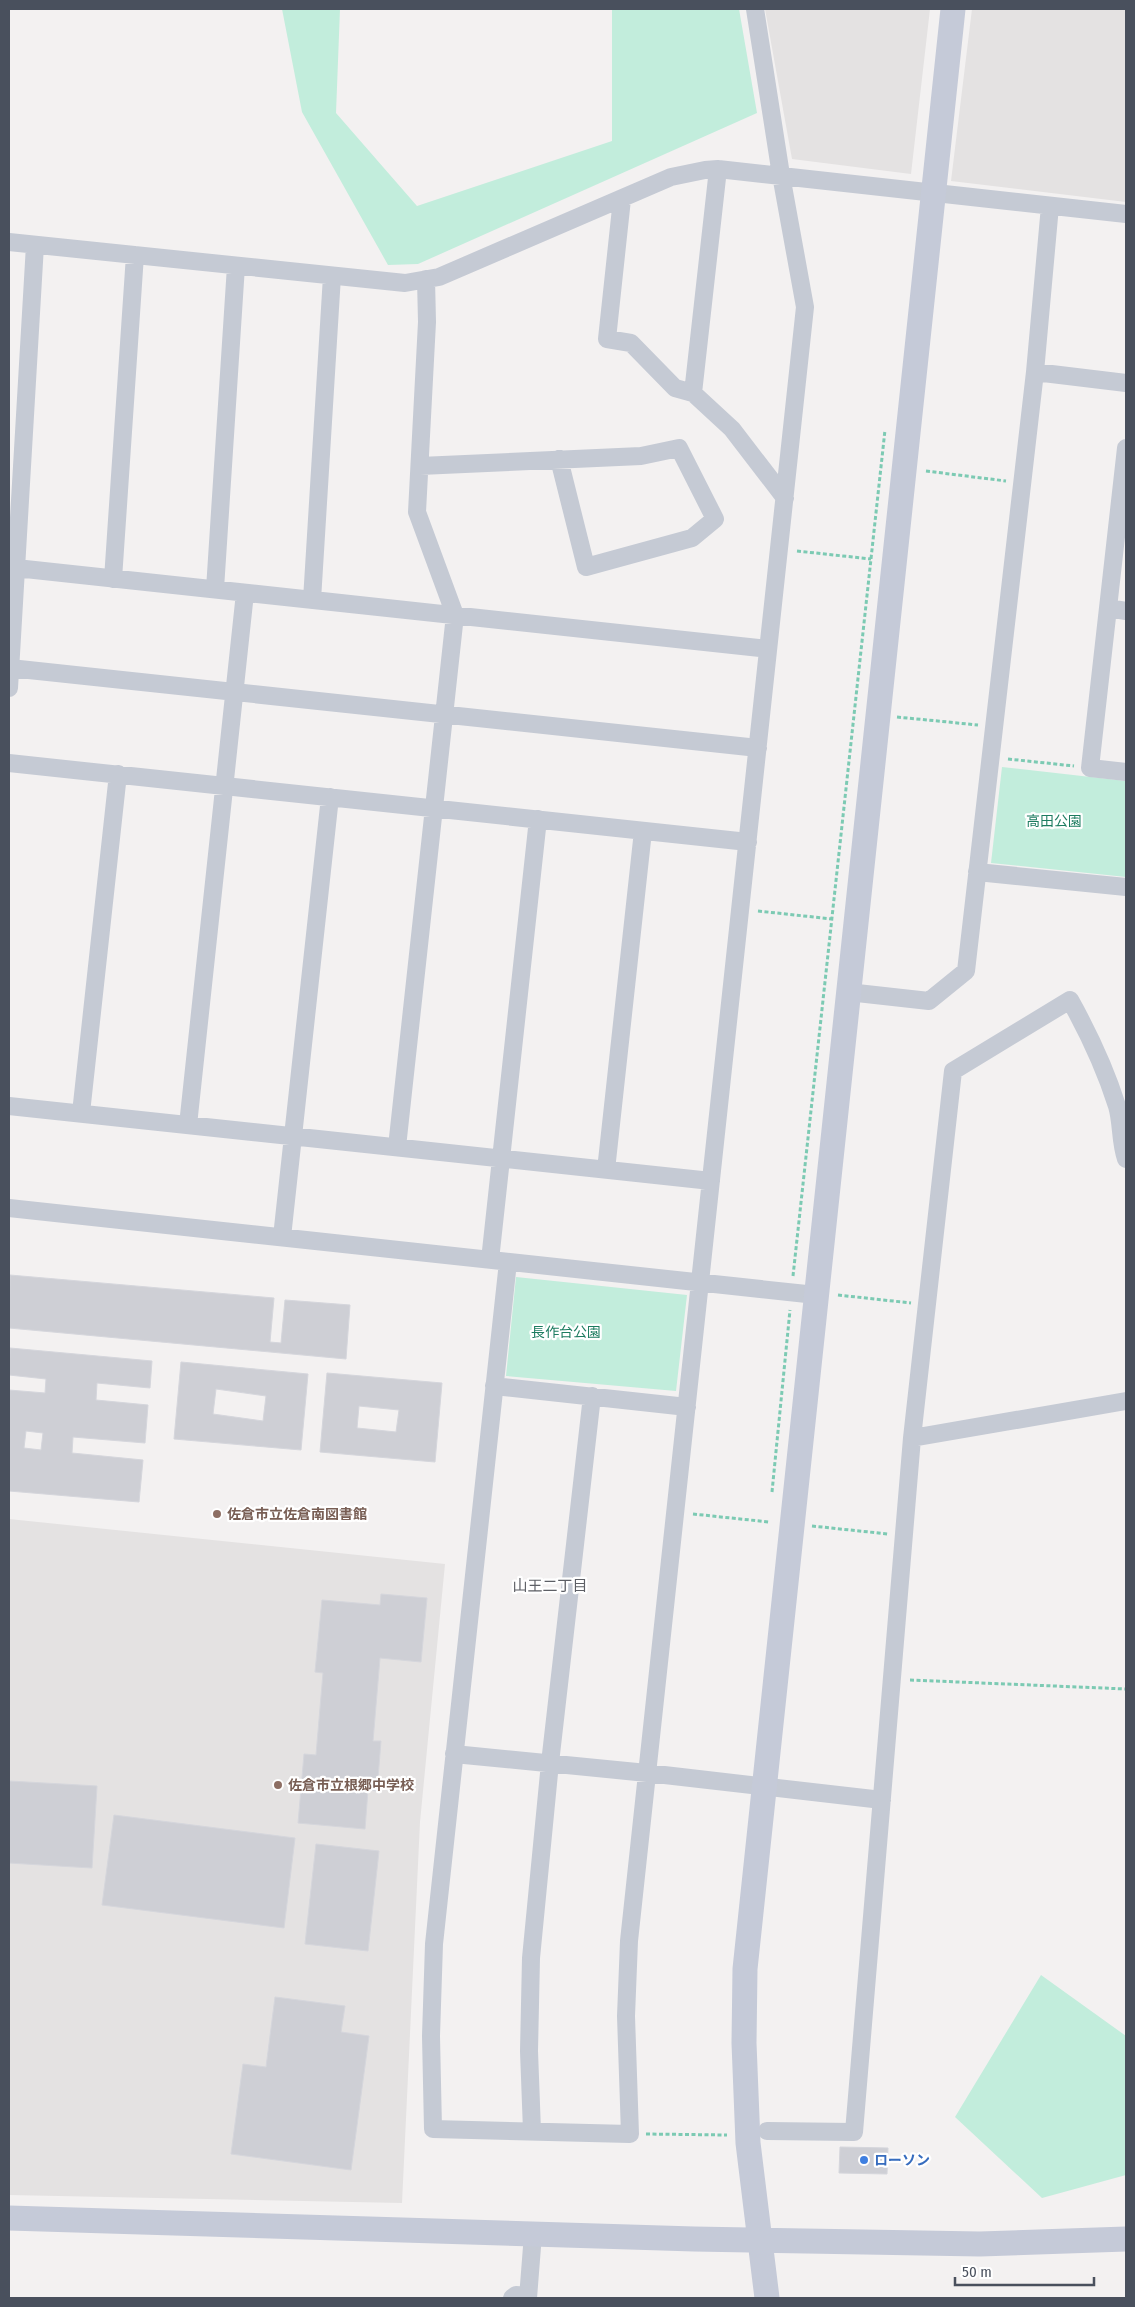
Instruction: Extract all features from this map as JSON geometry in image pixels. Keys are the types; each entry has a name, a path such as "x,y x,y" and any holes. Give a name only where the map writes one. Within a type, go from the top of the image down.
{"street":[{"path":"508,1262 434,1944 431,2036 433,2129 630,2134 626,2016 628,1950 805,307 781,175 755,9"},
{"path":"767,2298 748,2143 744,2043 745,1969 763,1787 825,1295 848,992 953,9"},
{"path":"693,393 718,169"},
{"path":"9,242 405,283 439,277 671,178 718,169 1126,214"},
{"path":"622,199 607,339 631,343 675,388 693,393 732,429 785,498"},
{"path":"848,992 929,1001 966,971 1022,483 1050,206"},
{"path":"9,688 35,245"},
{"path":"113,579 135,255"},
{"path":"215,589 236,266"},
{"path":"312,600 332,276"},
{"path":"397,1147 455,615 417,512 427,322 426,280"},
{"path":"1034,372 1126,383"},
{"path":"420,466 641,456 679,448 715,519 692,538 586,567 559,460"},
{"path":"1126,448 1090,768 1126,772"},
{"path":"16,568 768,649"},
{"path":"188,1125 245,593"},
{"path":"1108,608 1126,610"},
{"path":"10,668 758,748"},
{"path":"9,763 748,842"},
{"path":"82,1113 118,774"},
{"path":"282,1237 330,797"},
{"path":"490,1260 538,819"},
{"path":"606,1170 643,830"},
{"path":"977,872 1126,887"},
{"path":"767,2131 854,2132 912,1438 953,1071 1070,1000 1094,1045 1118,1108 1126,1159"},
{"path":"9,1106 711,1181"},
{"path":"9,1208 825,1295"},
{"path":"494,1386 687,1407"},
{"path":"532,2131 529,2051 531,1958 550,1763 592,1396"},
{"path":"912,1438 1126,1401"},
{"path":"454,1754 647,1773 882,1800"},
{"path":"9,2218 760,2240 980,2244 1126,2239"},
{"path":"523,2298 533,2234"}],"path":[{"path":"923,471 1022,483"},
{"path":"779,550 871,559"},
{"path":"895,716 994,727"},
{"path":"990,757 1090,768"},
{"path":"740,909 832,919"},
{"path":"825,1295 926,1305"},
{"path":"674,1512 769,1522"},
{"path":"809,1526 903,1536"},
{"path":"892,1679 1126,1689"},
{"path":"630,2134 728,2135"}],"shaded area":[{"path":"765,9 930,9 911,174 792,159"},
{"path":"972,9 1126,9 1126,202 951,181"},
{"path":"9,1519 445,1564 420,1822 402,2203 9,2195"}],"green space":[{"path":"282,9 340,9 336,113 417,206 612,141 612,9 739,9 757,113 418,264 388,265 302,112"},
{"name":"高田公園","path":"1002,767 1126,781 1126,877 991,863"},
{"name":"長作台公園","path":"516,1277 687,1295 676,1391 506,1376"},
{"path":"1041,1975 1126,2036 1126,2175 1042,2198 955,2117"}],"building":[{"path":"10,1275 274,1298 270,1342 281,1343 285,1300 350,1305 346,1359 9,1328"},
{"path":"10,1348 152,1361 150,1388 97,1383 96,1400 148,1405 145,1443 73,1437 72,1453 143,1460 139,1502 9,1491 9,1390 45,1393 46,1379 9,1375","holes":["26,1431 43,1433 41,1450 24,1448"]},
{"path":"181,1362 308,1374 301,1450 174,1439","holes":["216,1389 266,1396 263,1421 213,1414"]},
{"path":"327,1373 442,1383 435,1462 320,1452","holes":["359,1406 399,1410 396,1432 357,1428"]},
{"path":"381,1594 427,1598 421,1662 380,1658 373,1741 381,1741 377,1791 368,1790 365,1829 298,1823 304,1754 316,1755 323,1673 315,1672 322,1600 380,1605"},
{"path":"9,1781 97,1786 92,1868 9,1863"},
{"path":"114,1815 295,1838 284,1928 102,1905"},
{"path":"316,1844 379,1851 368,1951 305,1944"},
{"path":"275,1997 345,2006 341,2032 369,2036 351,2170 231,2154 243,2064 266,2067"},
{"path":"840,2147 888,2148 887,2174 839,2173"}],"place":[{"name":"佐倉市立佐倉南図書館","path":"217,1514"},
{"name":"佐倉市立根郷中学校","path":"278,1785"},
{"name":"ローソン","path":"864,2160"}],"district":[{"name":"山王二丁目","path":"550,1586"}]}
